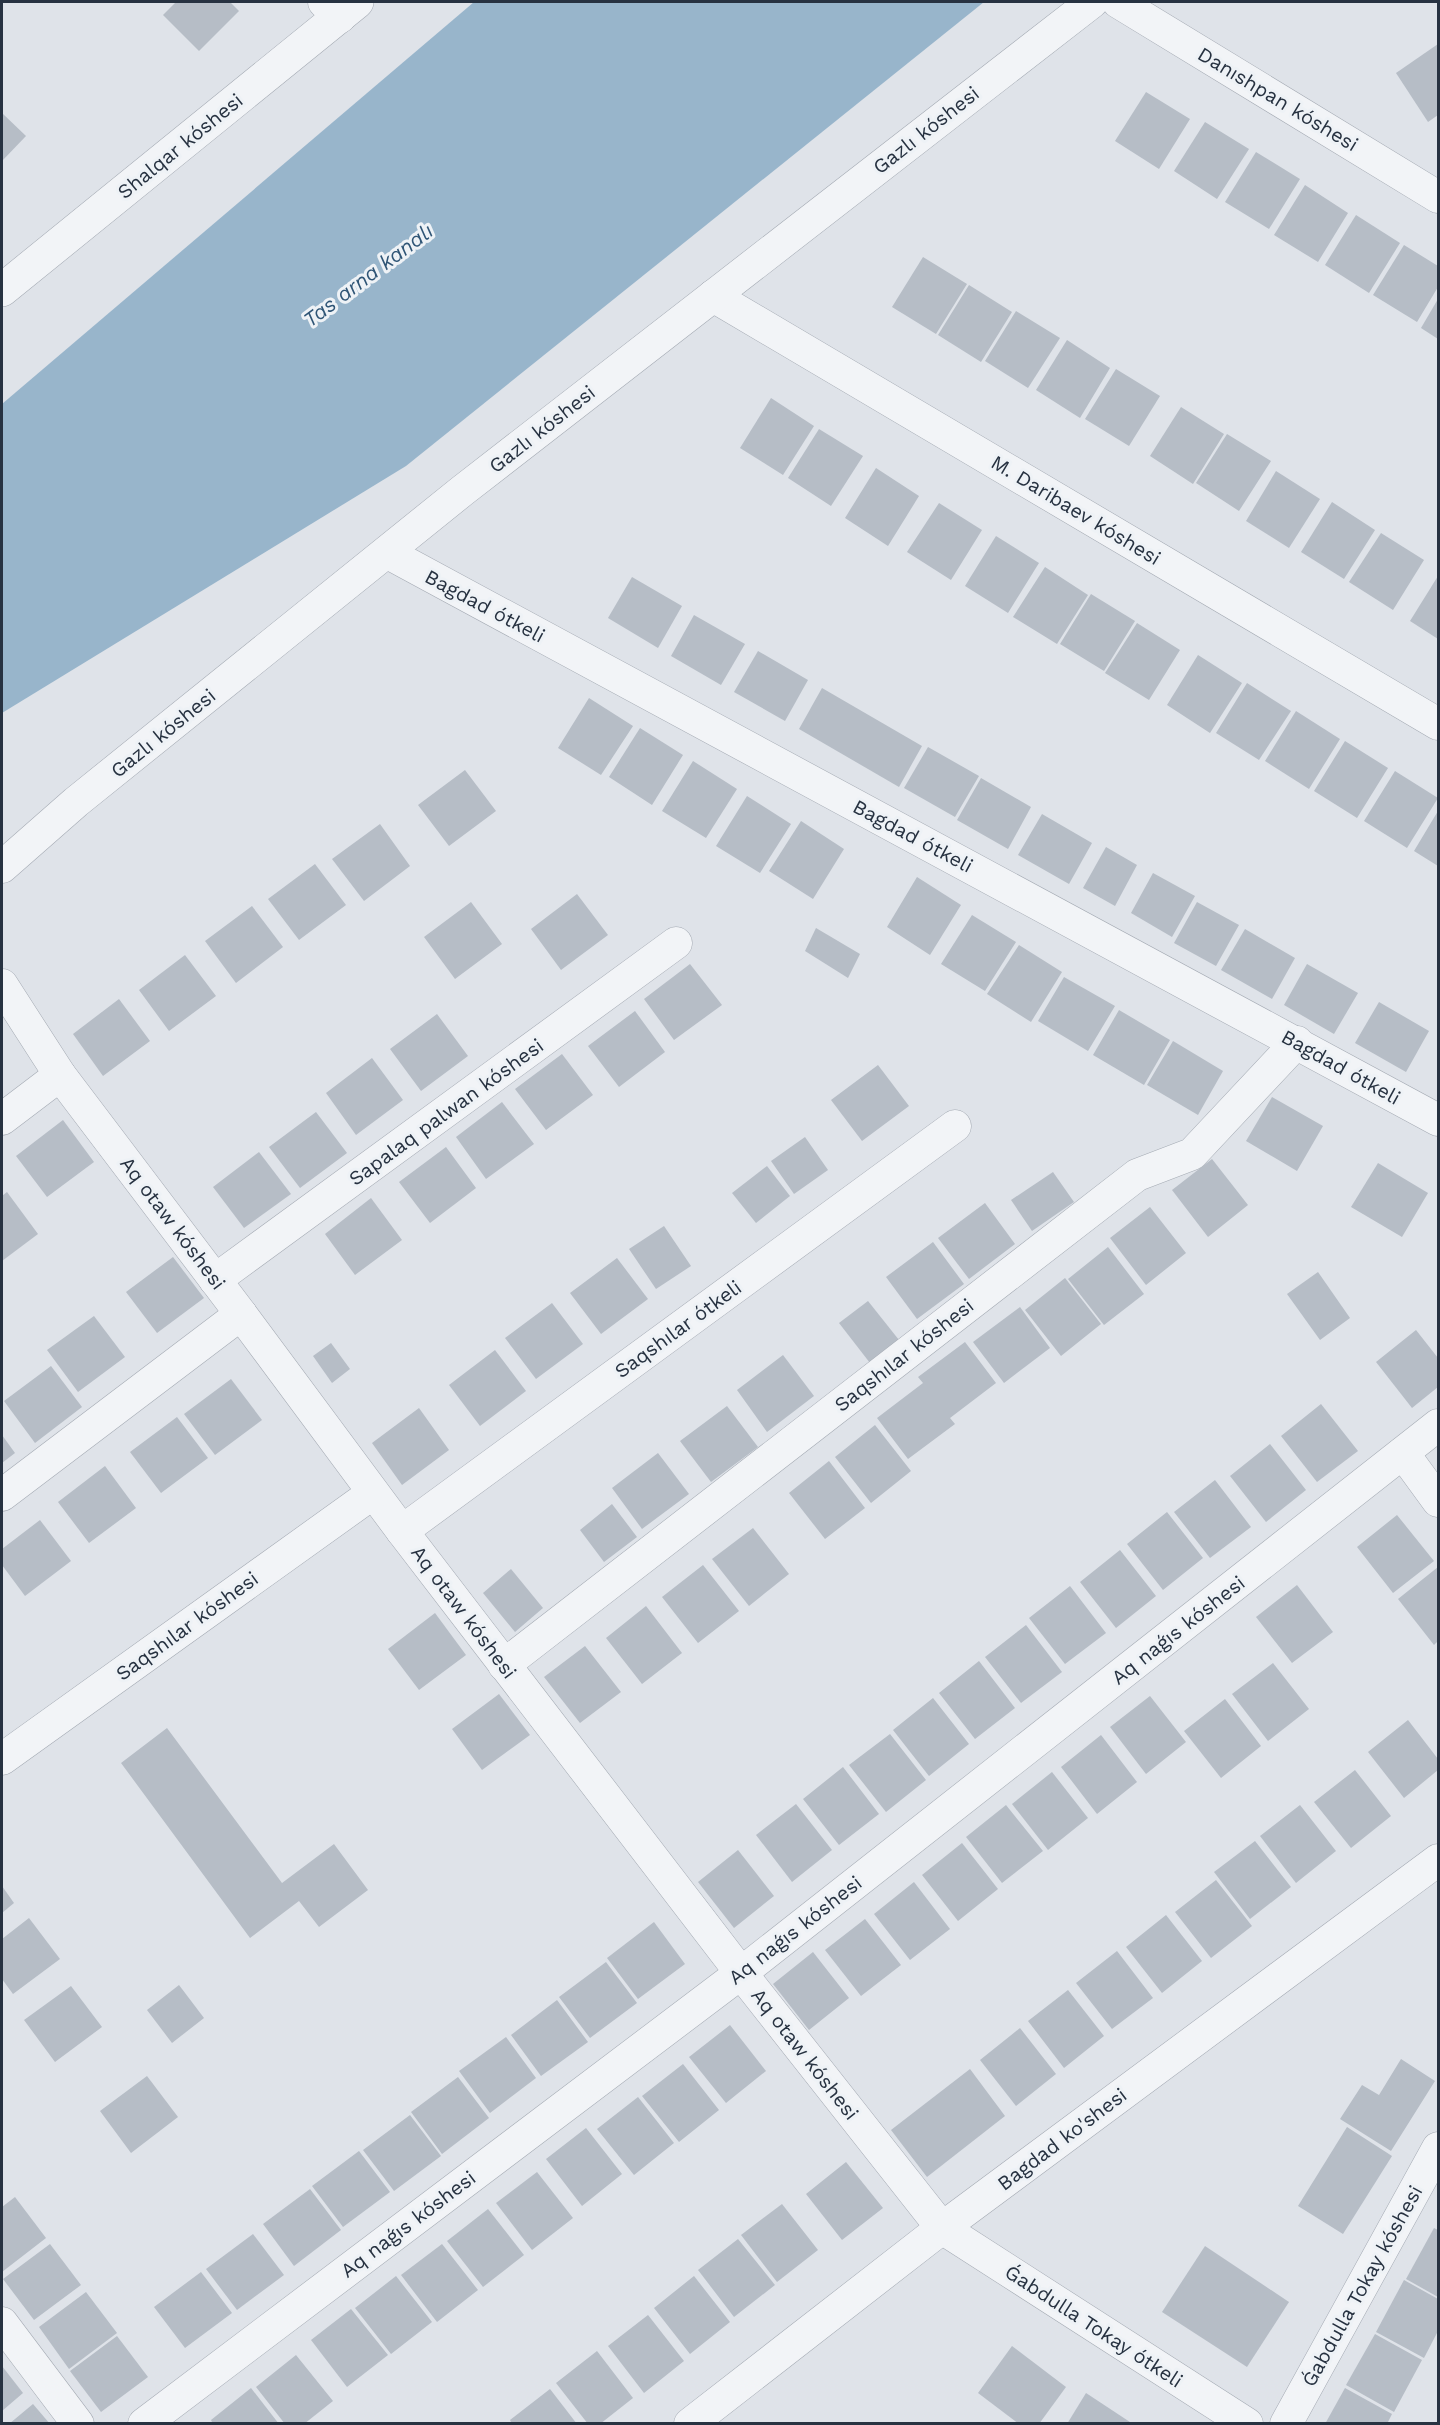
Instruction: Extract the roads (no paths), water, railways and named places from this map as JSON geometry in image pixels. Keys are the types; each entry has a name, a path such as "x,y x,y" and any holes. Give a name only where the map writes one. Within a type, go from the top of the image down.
{"street":[{"name":"Gazlı kóshesi","path":"2,867 76,802 388,553 462,491 1092,2"},
{"name":"Danıshpan kóshesi","path":"1118,2 1438,197"},
{"name":"Shalqar kóshesi","path":"3,286 341,7"},
{"name":"M. Daribaev kóshesi","path":"713,296 1438,724"},
{"name":"Bagdad ótkeli","path":"388,553 1297,1042 1436,1112"},
{"name":"Sapalaq palwan kóshesi","path":"215,1280 676,943"},
{"name":"Aq otaw kóshesi","path":"2,985 60,1075 373,1493 741,1973 942,2228"},
{"name":"Saqshılar kóshesi","path":"504,1665 1137,1174 1192,1154 1297,1042"},
{"path":"2,1119 60,1075"},
{"name":"Saqshılar ótkeli","path":"402,1531 955,1126"},
{"path":"2,1495 241,1314"},
{"name":"Aq naǵıs kóshesi","path":"144,2424 741,1973 1438,1425"},
{"path":"1403,1453 1438,1501"},
{"name":"Saqshılar kóshesi","path":"2,1758 373,1493"},
{"name":"Bagdad ko'shesi","path":"690,2424 942,2228 1438,1860"},
{"name":"Ǵabdulla Tokay kóshesi","path":"1286,2424 1438,2148"},
{"name":"Ǵabdulla Tokay ótkeli","path":"942,2228 1246,2424"},
{"path":"2,2323 78,2424"}],"water":[{"name":"Tas arna kanalı","path":"474,2 984,2 406,466 2,713 2,404"}]}
